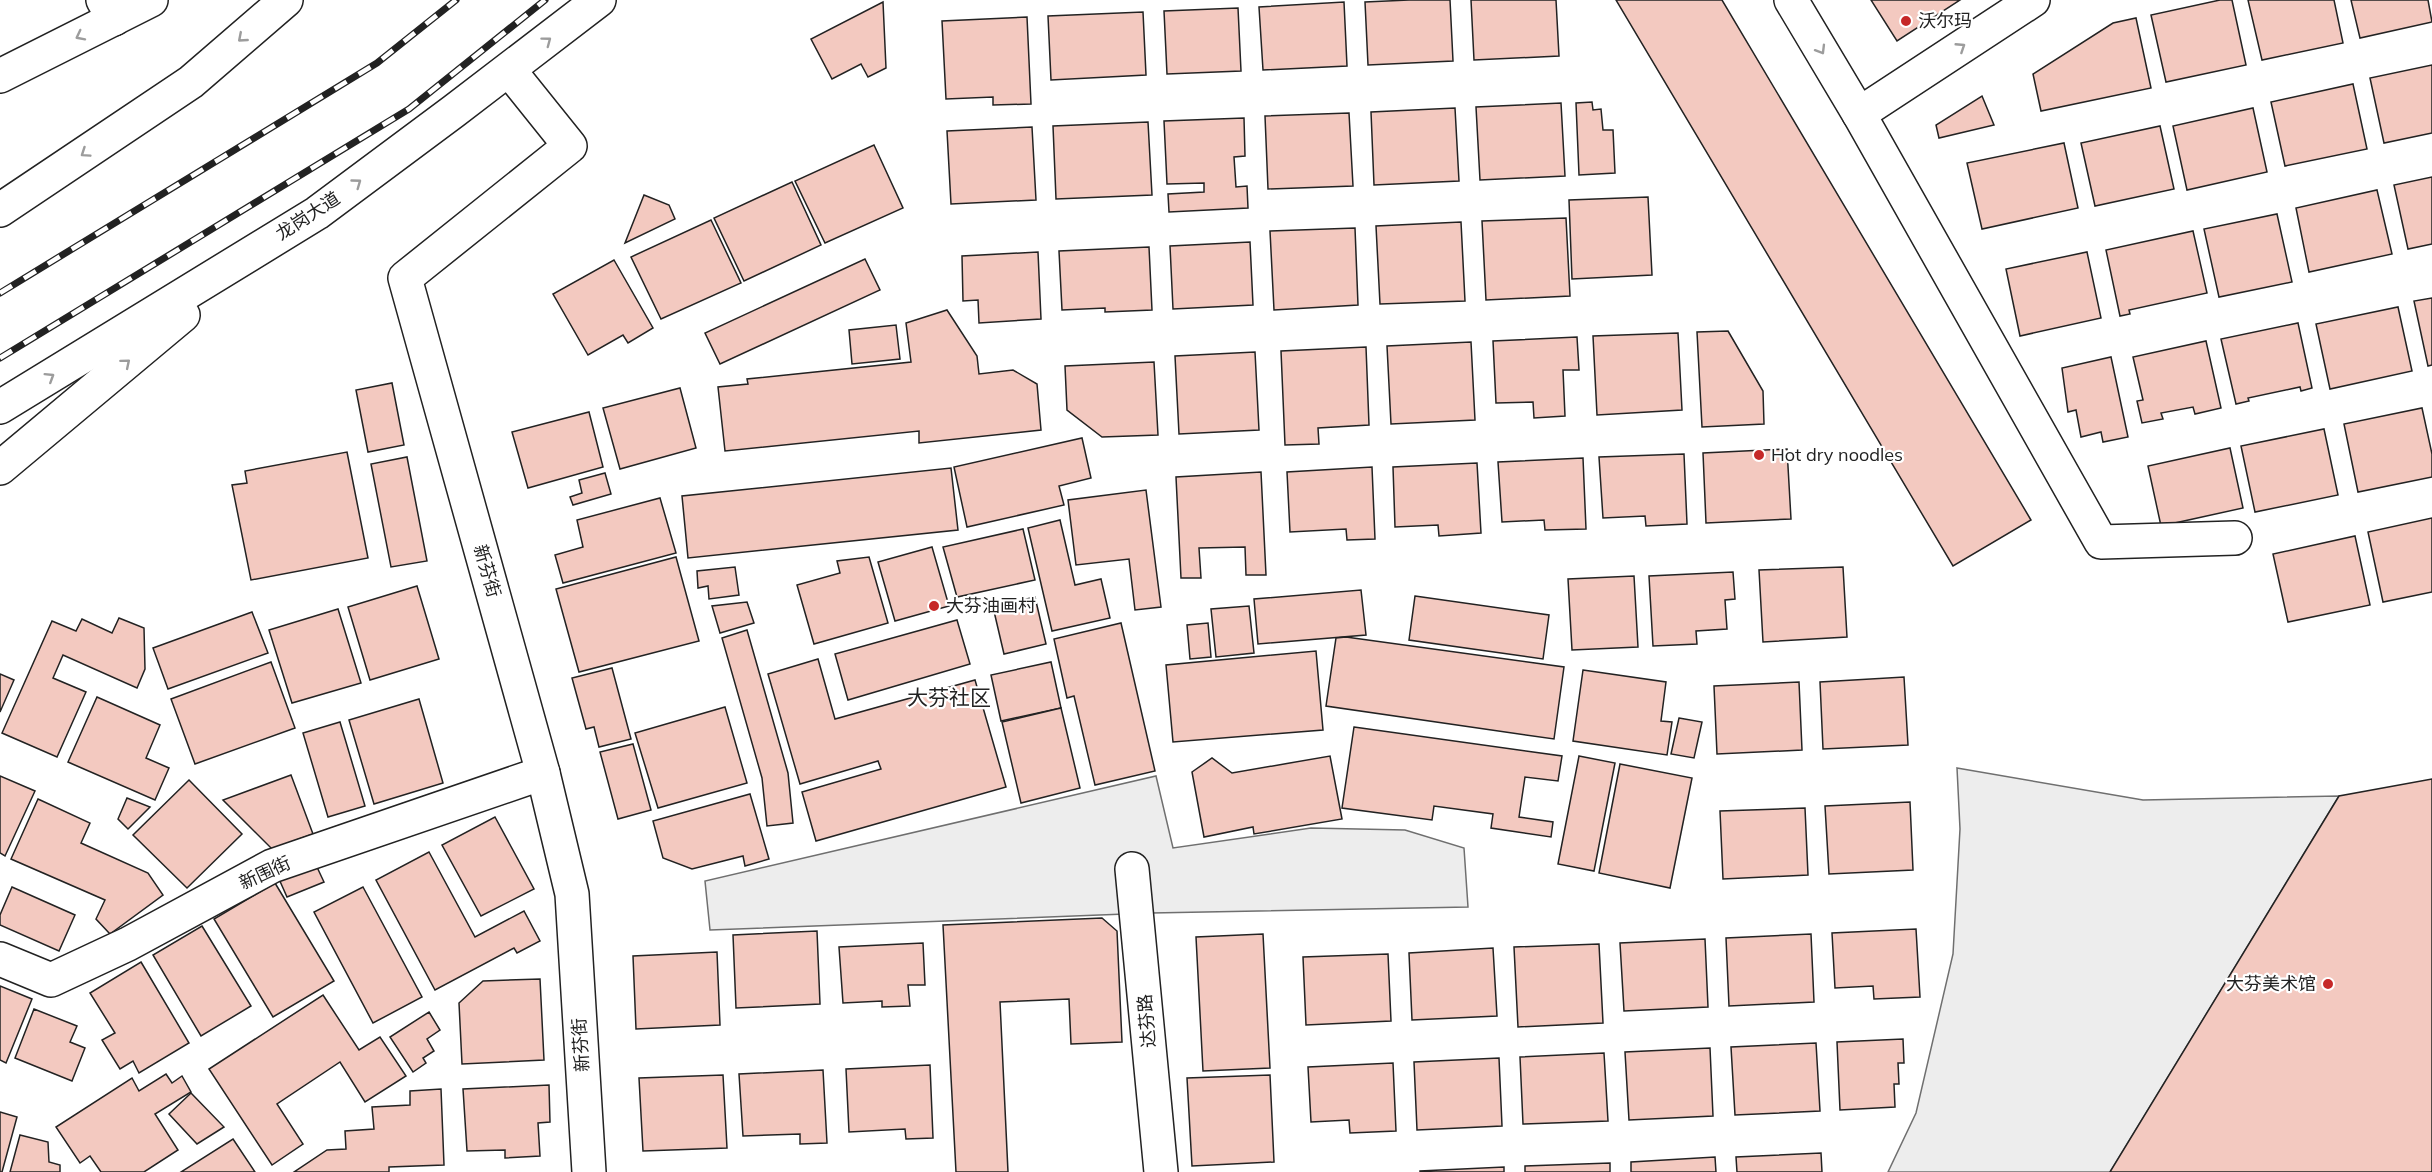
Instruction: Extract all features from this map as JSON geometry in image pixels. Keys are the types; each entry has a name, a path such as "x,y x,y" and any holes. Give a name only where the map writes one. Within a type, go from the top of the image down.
{"main road":[{"path":"0,76 108,9 151,0"},
{"path":"0,210 191,82 286,0"},
{"name":"龙岗大道","path":"0,407 316,213 509,70 599,0"},
{"path":"1791,0 1859,114 2101,542 2235,538"},
{"path":"1859,114 2033,0"},
{"name":"新芬街","path":"509,70 570,146 405,278 543,773 572,894 589,1172"},
{"path":"0,468 274,239"},
{"name":"新围街","path":"0,958 51,980 128,944 272,866 543,773"},
{"name":"达芬路","path":"1132,869 1161,1172"}],"shaded area":[{"path":"1957,768 2143,800 2339,796 2110,1172 1888,1172 1916,1113 1953,954 1960,829"},
{"path":"1156,776 1173,848 1311,828 1405,830 1464,848 1468,907 1151,913 710,930 705,881"}],"building":[{"path":"1450,0 1453,61 1368,65 1365,2"},
{"path":"1471,0 1556,0 1559,56 1474,60"},
{"path":"1616,0 1722,0 2031,520 1953,566"},
{"name":"沃尔玛","path":"1871,0 1960,0 1897,41"},
{"path":"2220,0 2232,0 2246,65 2166,82 2151,15"},
{"path":"2248,0 2334,0 2343,43 2262,60"},
{"path":"2351,0 2428,0 2432,22 2360,38"},
{"path":"883,2 886,68 868,77 861,64 832,79 811,39"},
{"path":"1344,2 1347,66 1263,70 1259,7"},
{"path":"1238,8 1241,71 1167,74 1164,11"},
{"path":"1143,12 1146,75 1051,80 1048,16"},
{"path":"1027,17 1031,104 993,105 993,97 946,99 942,21"},
{"path":"2136,18 2151,88 2041,111 2033,74 2113,23"},
{"path":"2432,65 2432,133 2384,143 2370,78"},
{"path":"2353,84 2367,149 2285,166 2271,102"},
{"path":"1982,96 1994,125 1939,138 1936,125"},
{"path":"1592,102 1593,110 1601,109 1603,130 1613,130 1615,173 1579,175 1576,103"},
{"path":"1561,103 1565,176 1480,180 1476,107"},
{"path":"1455,108 1459,181 1374,185 1371,112"},
{"path":"2253,108 2267,172 2187,190 2173,126"},
{"path":"1349,113 1353,186 1268,189 1265,116"},
{"path":"1244,118 1245,156 1234,157 1236,187 1247,186 1248,208 1169,212 1168,194 1204,192 1204,183 1167,184 1164,121"},
{"path":"1148,122 1152,195 1056,199 1053,126"},
{"path":"2160,126 2174,189 2095,206 2081,143"},
{"path":"1032,127 1036,200 951,204 947,131"},
{"path":"2064,143 2078,208 1982,229 1967,163"},
{"path":"874,145 903,208 825,243 795,181"},
{"path":"2432,177 2432,244 2408,249 2394,185"},
{"path":"792,182 821,245 744,281 714,218"},
{"path":"2377,190 2392,254 2309,272 2296,208"},
{"path":"644,195 669,205 675,219 625,243"},
{"path":"1648,197 1652,275 1572,279 1569,200"},
{"path":"2277,214 2292,282 2219,297 2204,229"},
{"path":"1566,218 1570,296 1486,300 1482,221"},
{"path":"711,220 741,283 661,319 631,257"},
{"path":"1461,222 1465,301 1380,304 1376,226"},
{"path":"1355,228 1358,305 1274,310 1270,231"},
{"path":"2193,231 2207,293 2129,310 2130,314 2120,316 2106,250"},
{"path":"1250,242 1253,305 1173,309 1170,246"},
{"path":"1149,247 1152,310 1105,312 1105,308 1062,310 1059,251"},
{"path":"1038,252 1041,319 979,323 978,300 963,301 962,256"},
{"path":"2087,252 2101,318 2020,336 2006,269"},
{"path":"865,259 880,290 720,364 705,333"},
{"path":"614,260 653,328 628,343 623,335 588,355 553,294"},
{"path":"2432,298 2432,365 2428,366 2414,301"},
{"path":"2398,307 2412,371 2330,389 2316,324"},
{"path":"947,310 977,356 979,374 1013,370 1037,384 1041,430 919,443 919,431 725,451 718,387 748,384 747,379 911,362 906,323"},
{"path":"2298,323 2312,388 2301,391 2300,387 2248,398 2249,401 2236,404 2221,339"},
{"path":"896,325 900,359 852,364 849,330"},
{"path":"1728,331 1763,391 1764,424 1702,427 1697,332"},
{"path":"1678,333 1682,410 1597,415 1593,336"},
{"path":"1577,337 1579,370 1563,370 1565,416 1534,418 1533,402 1496,403 1493,341"},
{"path":"2206,341 2221,408 2195,414 2193,407 2161,413 2163,419 2142,423 2137,401 2143,400 2133,357"},
{"path":"1471,342 1475,420 1391,424 1387,346"},
{"path":"1366,347 1369,425 1318,428 1319,444 1285,445 1281,351"},
{"path":"1255,352 1259,430 1179,434 1175,356"},
{"path":"2111,357 2128,437 2103,442 2101,432 2081,437 2076,410 2068,412 2062,368"},
{"path":"1154,362 1158,435 1102,437 1067,410 1065,366"},
{"path":"392,383 404,445 368,452 356,390"},
{"path":"680,388 696,448 620,469 603,408"},
{"path":"2422,408 2432,454 2432,477 2358,492 2344,424"},
{"path":"589,412 603,467 528,488 512,432"},
{"path":"2324,429 2338,495 2255,512 2241,446"},
{"path":"1082,438 1091,478 1059,486 1064,505 967,527 954,467"},
{"path":"2230,448 2243,508 2161,526 2148,466"},
{"path":"1787,449 1791,519 1706,523 1703,453"},
{"path":"347,452 368,558 251,580 232,485 247,483 245,471"},
{"path":"1684,454 1687,524 1646,526 1645,516 1603,518 1599,457"},
{"path":"407,457 427,561 391,567 371,464"},
{"path":"1583,458 1586,529 1545,530 1544,520 1502,522 1498,462"},
{"path":"1477,463 1481,533 1439,536 1438,525 1395,527 1393,467"},
{"path":"1372,467 1375,539 1347,540 1346,529 1290,532 1287,472"},
{"path":"951,468 958,530 688,558 682,496"},
{"path":"1261,472 1266,575 1246,575 1245,547 1199,548 1201,578 1181,578 1176,477"},
{"path":"605,473 611,494 573,505 570,497 582,493 579,480"},
{"path":"1146,490 1161,607 1135,610 1129,559 1076,565 1068,500"},
{"path":"660,498 676,553 563,583 555,555 583,547 577,520"},
{"path":"2432,518 2432,592 2383,602 2368,532"},
{"path":"1060,520 1075,585 1101,579 1110,618 1052,631 1028,528"},
{"path":"1023,529 1035,580 957,597 943,547"},
{"path":"2355,536 2370,605 2288,622 2273,554"},
{"path":"932,547 949,606 895,621 878,562"},
{"path":"676,557 699,641 579,672 556,589"},
{"path":"869,557 888,623 814,644 797,585 840,573 837,561"},
{"path":"735,567 739,595 709,599 708,586 698,588 697,571"},
{"path":"1843,567 1847,637 1763,642 1759,570"},
{"path":"1733,572 1735,599 1725,600 1727,629 1696,631 1697,644 1653,646 1649,576"},
{"path":"1634,576 1638,647 1572,650 1568,579"},
{"path":"417,586 439,659 370,680 348,607"},
{"path":"1361,590 1366,635 1258,644 1254,599"},
{"path":"1415,596 1549,615 1543,659 1409,640"},
{"path":"1035,597 1046,644 1004,654 993,607"},
{"path":"747,602 754,623 720,633 712,606"},
{"path":"1249,606 1254,653 1216,657 1211,609"},
{"path":"338,609 361,683 292,703 269,630"},
{"path":"252,612 268,653 168,689 153,648"},
{"path":"119,618 144,628 145,669 137,688 63,655 53,678 86,692 57,757 2,733 52,621 76,631 82,619 112,633"},
{"path":"957,620 970,664 848,700 835,654"},
{"path":"1121,623 1155,771 1095,785 1074,696 1067,698 1054,639"},
{"path":"1208,623 1211,657 1190,659 1187,625"},
{"path":"747,630 788,773 793,823 767,826 762,778 722,638"},
{"path":"1346,637 1564,667 1554,739 1326,706 1336,638"},
{"path":"1316,651 1323,730 1173,742 1166,665"},
{"path":"818,659 835,719 975,680 1006,787 816,841 802,792 881,769 878,761 800,784 768,674"},
{"path":"271,662 295,728 195,764 171,699"},
{"path":"1051,662 1061,708 1001,721 991,675"},
{"path":"612,668 631,739 599,747 594,727 586,729 572,678"},
{"path":"1583,670 1666,682 1661,721 1672,722 1667,755 1573,741"},
{"path":"0,674 14,680 0,712"},
{"path":"1904,677 1908,745 1823,749 1820,682"},
{"path":"1799,682 1802,750 1717,754 1714,686"},
{"path":"97,697 160,725 146,758 169,768 155,800 68,762"},
{"path":"419,699 443,783 374,804 349,720"},
{"path":"725,707 747,783 658,808 635,733"},
{"path":"1061,708 1080,788 1021,803 1002,722"},
{"path":"1679,718 1702,722 1694,758 1671,754"},
{"path":"340,722 365,806 328,817 303,733"},
{"path":"1354,727 1562,756 1558,781 1525,777 1519,817 1553,822 1551,837 1491,828 1493,814 1434,806 1432,820 1342,808"},
{"path":"633,744 651,810 618,819 600,752"},
{"path":"1330,756 1342,819 1254,834 1253,827 1204,837 1192,772 1212,758 1232,773"},
{"path":"1579,756 1615,763 1594,871 1558,864"},
{"path":"1620,764 1692,778 1670,888 1599,873"},
{"path":"291,775 313,834 272,849 223,800"},
{"path":"0,776 35,791 5,856 0,853"},
{"name":"大芬美术馆","path":"2432,779 2432,1172 2110,1172 2339,796"},
{"path":"189,780 242,834 187,888 133,835"},
{"path":"750,794 769,859 745,866 743,856 692,869 663,858 653,821"},
{"path":"127,798 150,807 128,829 118,819"},
{"path":"38,799 90,823 81,843 148,873 163,895 110,934 96,919 105,900 11,859"},
{"path":"1910,802 1913,870 1829,874 1825,806"},
{"path":"1805,808 1808,875 1723,879 1720,811"},
{"path":"495,817 534,889 481,916 442,845"},
{"path":"429,852 475,937 524,911 540,941 517,953 514,948 435,990 376,880"},
{"path":"316,865 324,882 287,897 279,879"},
{"path":"275,883 334,981 273,1017 214,919"},
{"path":"12,887 75,915 59,951 0,925 0,915"},
{"path":"363,887 422,997 373,1023 314,912"},
{"path":"1102,918 1117,931 1122,1042 1071,1044 1069,999 1000,1002 1008,1172 956,1172 943,925"},
{"path":"202,926 251,1006 201,1036 153,955"},
{"path":"1916,929 1920,997 1874,999 1873,986 1835,988 1832,933"},
{"path":"817,931 820,1004 736,1008 733,935"},
{"path":"1263,934 1270,1068 1203,1071 1196,937"},
{"path":"1811,934 1814,1002 1729,1006 1726,938"},
{"path":"1705,939 1708,1007 1624,1011 1620,943"},
{"path":"923,943 925,985 908,985 910,1006 882,1007 882,1001 843,1003 839,947"},
{"path":"1599,944 1603,1023 1518,1027 1514,947"},
{"path":"1493,948 1497,1016 1412,1020 1409,953"},
{"path":"717,952 720,1025 636,1029 633,956"},
{"path":"1388,954 1391,1021 1306,1025 1303,957"},
{"path":"141,962 189,1043 139,1073 133,1061 120,1069 102,1040 115,1033 90,993"},
{"path":"540,979 544,1060 462,1064 459,1003 483,981"},
{"path":"0,986 32,999 6,1063 0,1060"},
{"path":"323,995 359,1050 380,1037 406,1076 365,1102 340,1062 277,1104 303,1144 272,1165 209,1069"},
{"path":"34,1009 77,1026 70,1042 85,1048 72,1081 15,1058"},
{"path":"429,1012 440,1030 427,1039 434,1051 423,1058 426,1063 413,1072 390,1037"},
{"path":"1903,1039 1904,1063 1898,1063 1899,1084 1894,1084 1895,1107 1840,1110 1837,1042"},
{"path":"1816,1043 1820,1111 1735,1115 1731,1047"},
{"path":"1710,1048 1713,1116 1629,1120 1625,1052"},
{"path":"1604,1053 1608,1121 1523,1124 1520,1057"},
{"path":"1499,1058 1502,1126 1417,1130 1414,1062"},
{"path":"1393,1063 1396,1131 1350,1133 1349,1120 1311,1122 1308,1067"},
{"path":"930,1065 933,1138 906,1139 905,1129 849,1132 846,1069"},
{"path":"823,1070 827,1143 800,1144 800,1134 743,1136 739,1074"},
{"path":"166,1074 172,1083 182,1076 191,1092 155,1114 178,1150 144,1172 101,1172 90,1156 80,1163 56,1127 132,1078 139,1091"},
{"path":"723,1075 727,1148 643,1151 639,1078"},
{"path":"1270,1075 1274,1162 1192,1166 1187,1078"},
{"path":"549,1085 550,1122 538,1123 540,1156 505,1158 505,1150 467,1151 463,1089"},
{"path":"441,1089 444,1165 389,1167 389,1172 294,1172 327,1150 346,1149 345,1131 374,1129 372,1107 410,1105 410,1091"},
{"path":"191,1093 224,1127 197,1144 169,1114"},
{"path":"0,1112 17,1117 2,1172 0,1172"},
{"path":"20,1135 48,1142 49,1162 60,1165 60,1172 10,1172"},
{"path":"233,1139 255,1172 181,1172"},
{"path":"1821,1153 1822,1172 1737,1172 1736,1157"},
{"path":"1715,1157 1716,1172 1631,1172 1631,1162"},
{"path":"1610,1163 1610,1172 1525,1172 1525,1166"},
{"path":"1504,1167 1504,1172 1420,1172 1420,1171"}],"railway":[{"path":"0,293 377,63 456,0"},
{"path":"0,358 409,109 545,0"}],"place":[{"name":"沃尔玛","path":"1906,21"},
{"name":"Hot dry noodles","path":"1759,455"},
{"name":"大芬油画村","path":"934,606"},
{"name":"大芬美术馆","path":"2328,984"}],"district":[{"name":"大芬社区","path":"949,698"}]}
